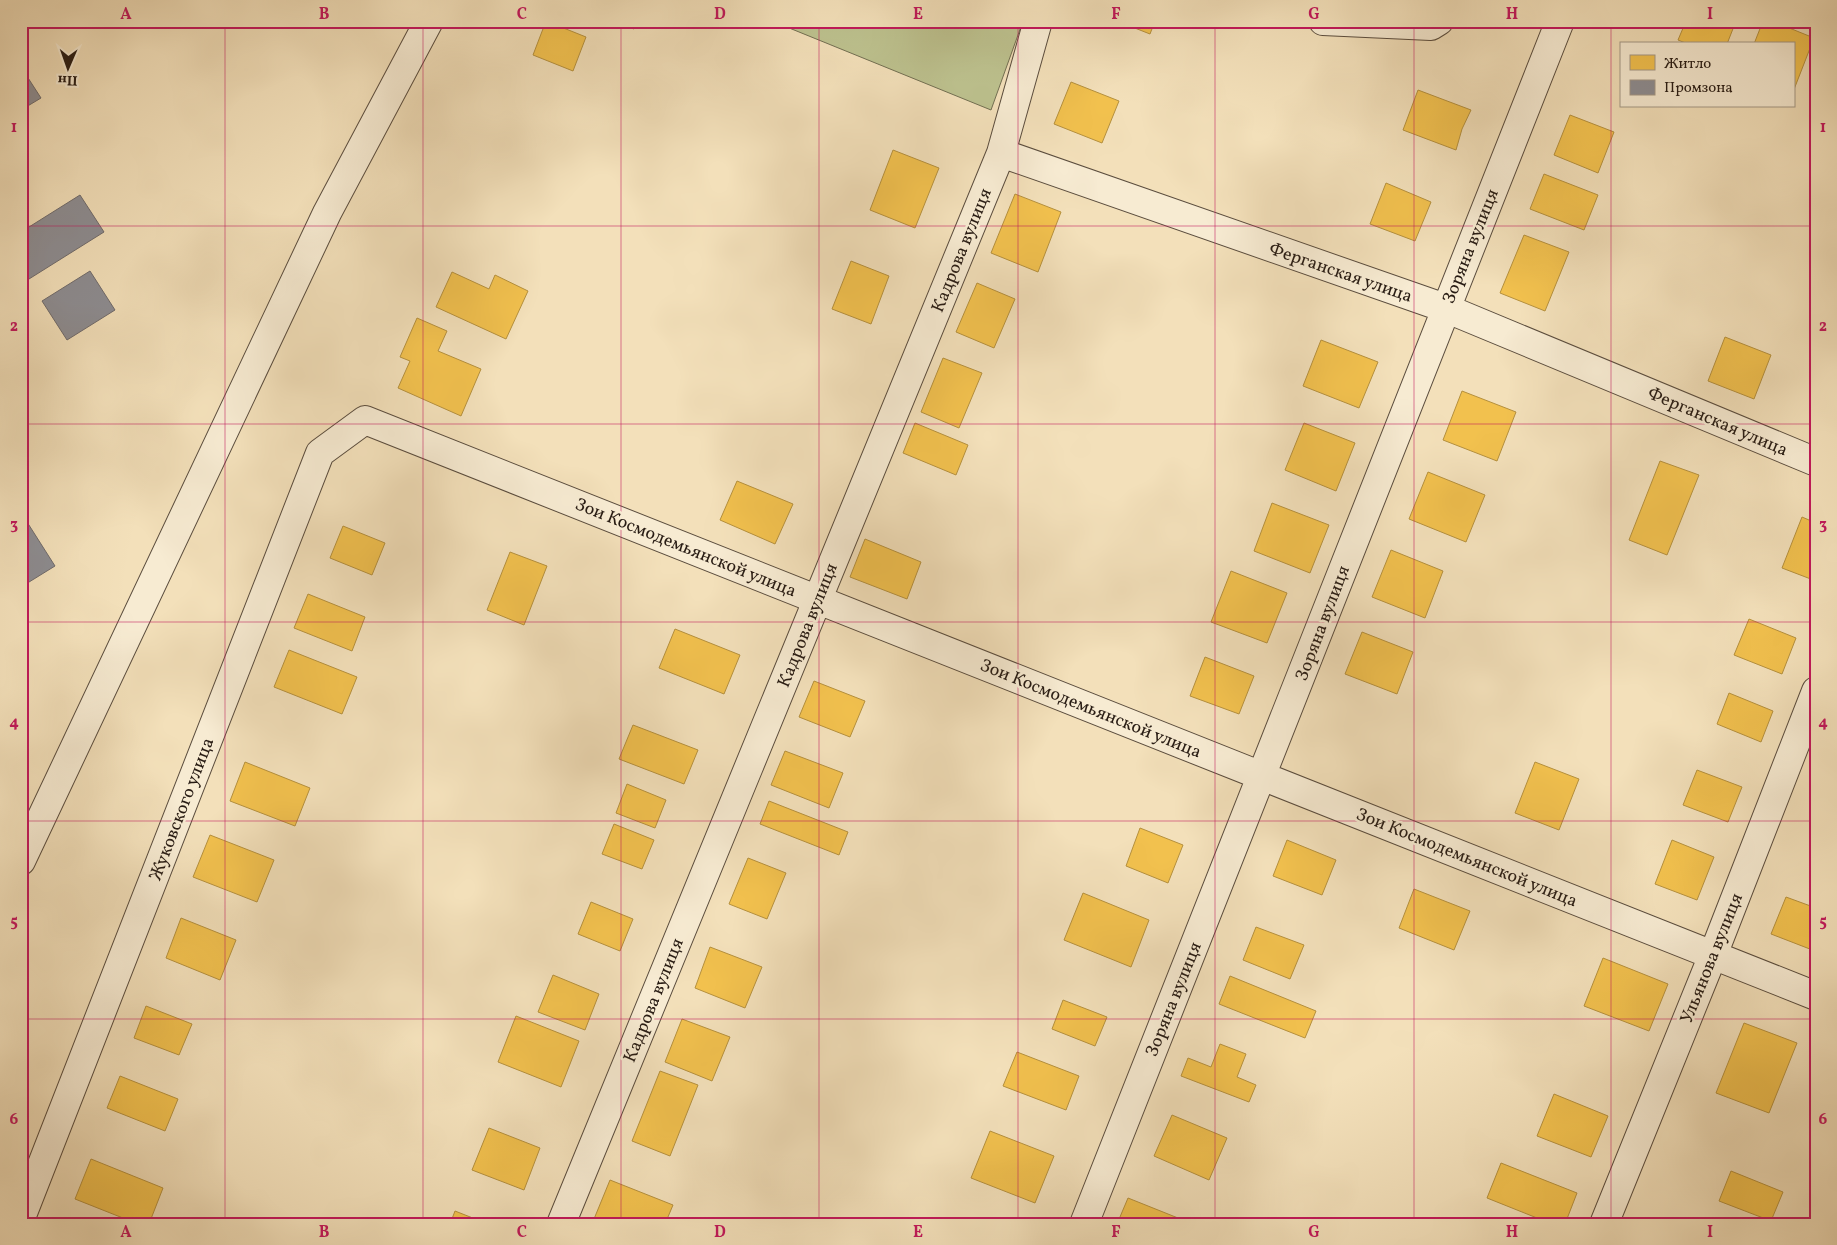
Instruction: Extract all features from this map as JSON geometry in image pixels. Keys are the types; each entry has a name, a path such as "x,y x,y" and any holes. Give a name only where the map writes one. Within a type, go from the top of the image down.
{"street":[{"path":"21,861 327,213 428,21"},
{"name":"Кадрова вулиця","path":"561,1224 1001,153 1038,21"},
{"path":"1323,21 1431,26 1439,21"},
{"name":"Зоряна вулиця","path":"1084,1224 1560,21"},
{"name":"Ферганская улица","path":"1001,153 1445,308 1816,462"},
{"name":"Зои Космодемьянской улица","path":"365,420 1816,996"},
{"name":"Жуковского улица","path":"21,1218 320,453 365,420"},
{"name":"Ульянова вулиця","path":"1604,1224 1713,955 1816,691"}],"green space":[{"path":"772,21 1023,21 991,110"}],"building: Житло":[{"path":"546,21 586,37 573,71 533,55"},
{"path":"615,21 636,21 634,29"},
{"path":"1117,21 1155,21 1150,34"},
{"path":"1686,21 1736,21 1728,42 1683,42 1678,40"},
{"path":"1763,21 1772,21 1814,38 1794,89 1794,42 1755,42"},
{"path":"1071,82 1119,101 1102,143 1054,124"},
{"path":"1418,90 1471,110 1462,129 1456,150 1403,130"},
{"path":"1570,115 1614,132 1598,173 1554,155"},
{"path":"893,150 939,168 915,228 870,210"},
{"path":"1544,174 1598,195 1584,230 1530,209"},
{"path":"1386,183 1431,202 1415,241 1370,224"},
{"path":"1015,194 1061,212 1038,272 991,253"},
{"path":"1524,235 1569,252 1545,311 1500,293"},
{"path":"851,261 889,276 871,324 832,309"},
{"path":"452,272 489,289 495,275 528,291 506,339 436,307"},
{"path":"977,283 1015,299 994,348 956,332"},
{"path":"417,318 447,331 438,351 481,369 461,416 398,388 410,361 400,357"},
{"path":"1725,337 1771,355 1754,399 1708,381"},
{"path":"1321,340 1378,362 1359,408 1303,386"},
{"path":"943,358 982,373 959,428 921,412"},
{"path":"1462,391 1516,412 1497,461 1443,440"},
{"path":"915,423 968,445 956,475 903,453"},
{"path":"1304,423 1355,443 1336,491 1285,470"},
{"path":"1660,461 1699,475 1667,555 1629,540"},
{"path":"1428,472 1485,495 1466,542 1409,519"},
{"path":"737,481 793,504 775,544 720,520"},
{"path":"1272,503 1329,525 1310,573 1254,551"},
{"path":"1802,517 1816,523 1816,581 1782,568"},
{"path":"343,526 385,543 372,575 330,558"},
{"path":"865,539 921,562 907,599 850,577"},
{"path":"1391,550 1443,571 1425,618 1372,597"},
{"path":"510,552 547,566 524,625 487,610"},
{"path":"1231,571 1287,593 1267,643 1211,622"},
{"path":"308,594 365,617 352,651 294,628"},
{"path":"1749,619 1796,638 1782,674 1734,655"},
{"path":"675,629 740,655 724,694 659,668"},
{"path":"1362,632 1413,652 1397,694 1345,674"},
{"path":"289,650 357,677 342,714 274,687"},
{"path":"1205,657 1254,676 1239,714 1190,696"},
{"path":"814,681 865,701 850,737 799,717"},
{"path":"1729,693 1773,711 1761,742 1717,724"},
{"path":"633,725 698,750 684,784 619,759"},
{"path":"785,751 843,773 829,808 771,785"},
{"path":"245,762 310,788 295,826 230,801"},
{"path":"1535,762 1579,779 1559,830 1515,813"},
{"path":"1697,770 1742,787 1728,822 1683,805"},
{"path":"627,784 666,800 655,828 616,813"},
{"path":"769,801 848,832 839,855 760,824"},
{"path":"614,824 654,840 642,869 602,854"},
{"path":"1140,828 1183,845 1168,883 1126,866"},
{"path":"210,835 274,860 257,902 193,877"},
{"path":"1287,840 1336,860 1322,895 1273,876"},
{"path":"1672,840 1714,857 1697,900 1655,884"},
{"path":"748,858 786,873 767,919 729,904"},
{"path":"1414,889 1470,911 1454,950 1399,928"},
{"path":"1083,893 1149,920 1131,967 1064,940"},
{"path":"1786,897 1816,908 1815,951 1771,934"},
{"path":"591,902 633,919 620,951 578,934"},
{"path":"181,918 236,940 220,980 166,958"},
{"path":"1256,927 1304,945 1290,979 1243,960"},
{"path":"710,947 762,967 745,1008 695,988"},
{"path":"1603,958 1668,984 1649,1031 1584,1006"},
{"path":"553,975 599,994 585,1030 538,1012"},
{"path":"1230,976 1316,1011 1305,1038 1219,1004"},
{"path":"1063,1000 1107,1017 1095,1046 1052,1029"},
{"path":"146,1006 192,1024 179,1055 134,1038"},
{"path":"516,1016 579,1041 561,1087 498,1062"},
{"path":"682,1019 730,1037 712,1081 665,1062"},
{"path":"1744,1023 1797,1043 1769,1113 1716,1093"},
{"path":"1220,1044 1246,1054 1237,1077 1256,1085 1249,1102 1181,1076 1188,1058 1211,1067"},
{"path":"1017,1052 1079,1076 1066,1110 1003,1086"},
{"path":"660,1071 698,1085 670,1156 632,1141"},
{"path":"120,1076 178,1099 165,1131 107,1108"},
{"path":"1554,1094 1608,1116 1591,1157 1537,1136"},
{"path":"1172,1115 1227,1138 1209,1180 1154,1156"},
{"path":"489,1128 540,1148 524,1190 472,1170"},
{"path":"990,1131 1054,1156 1035,1203 971,1178"},
{"path":"91,1159 163,1188 149,1224 138,1224 75,1199"},
{"path":"1501,1163 1577,1193 1565,1224 1552,1224 1487,1198"},
{"path":"1731,1171 1783,1192 1771,1221 1719,1201"},
{"path":"610,1180 673,1205 665,1224 607,1224 594,1219"},
{"path":"1128,1198 1188,1222 1187,1224 1117,1224"},
{"path":"455,1211 488,1224 450,1224"}],"building: Промзона":[{"path":"21,67 41,98 21,110"},
{"path":"80,195 104,232 21,284 21,232"},
{"path":"90,271 115,310 67,340 42,301"},
{"path":"27,522 55,566 21,587 21,525"}]}
